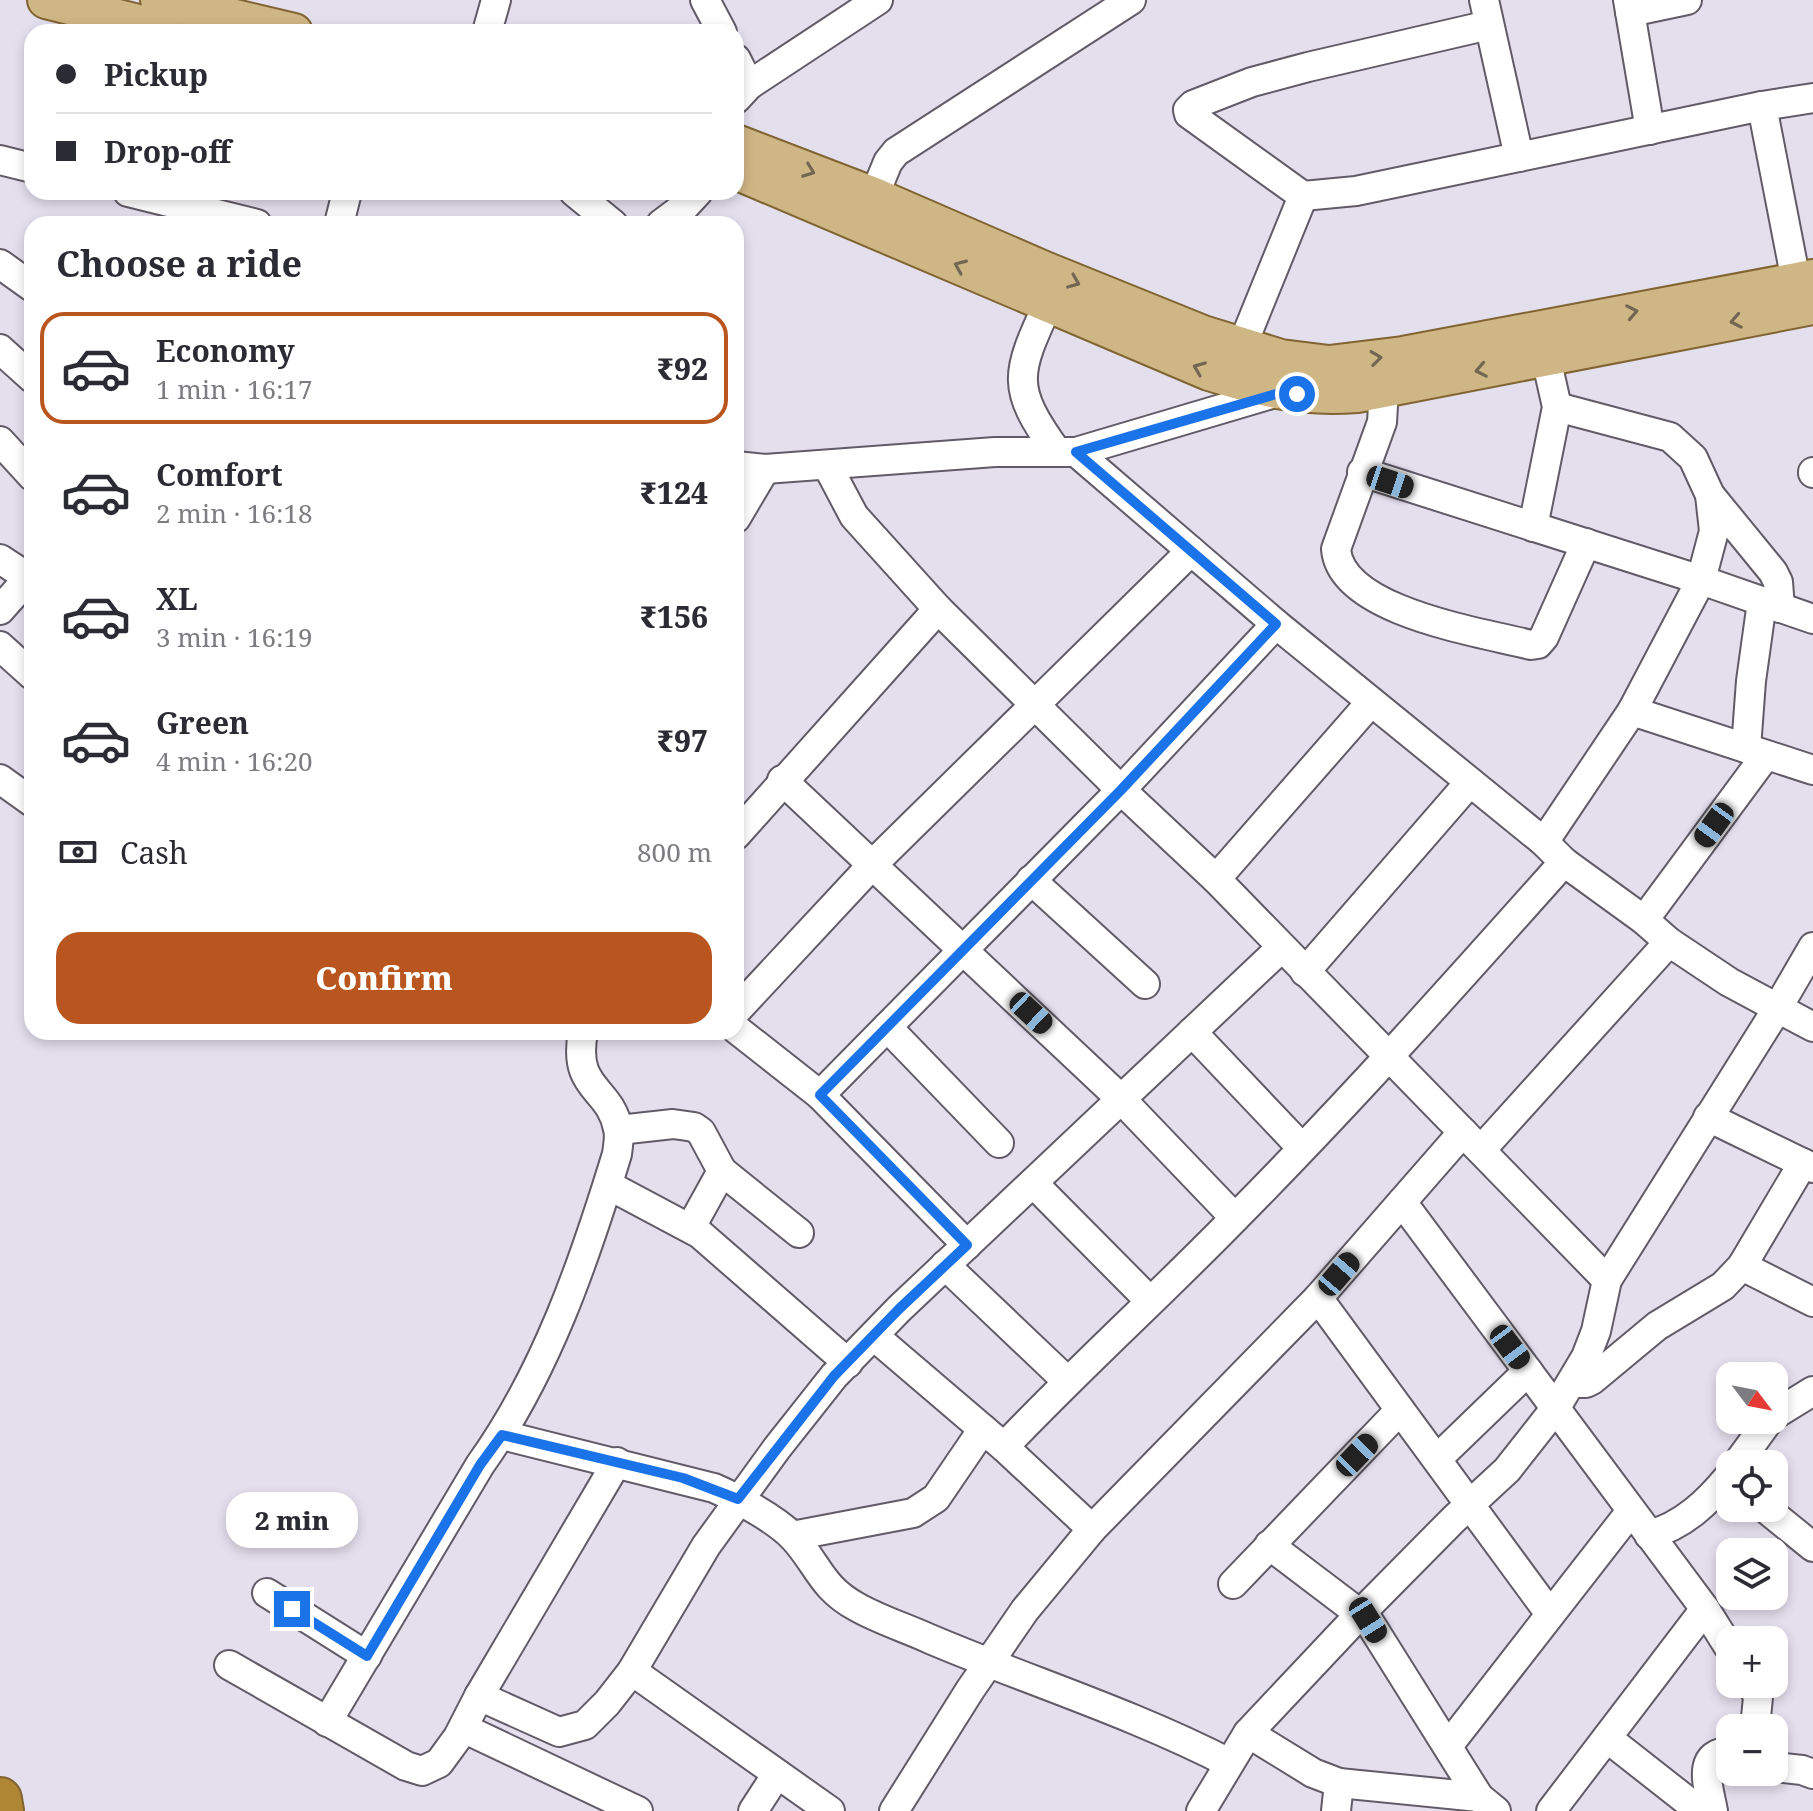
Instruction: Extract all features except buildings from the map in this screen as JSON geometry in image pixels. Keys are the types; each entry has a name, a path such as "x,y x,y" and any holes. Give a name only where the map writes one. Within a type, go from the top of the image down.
{"highway":[{"path":"0,1799 2,1811"}],"main road":[{"path":"46,0 142,24"},
{"path":"159,0 260,24"},
{"path":"744,146 874,196 1203,334 1281,358 1329,364 1809,296"},
{"path":"744,174 1209,372 1283,392 1316,397 1384,389 1546,358 1809,296"}],"street":[{"path":"489,24 496,0"},
{"path":"705,0 718,24"},
{"path":"744,91 878,0"},
{"path":"874,196 888,162 896,152 1131,0"},
{"path":"1650,130 1629,6 1687,0"},
{"path":"1519,157 1487,12 1252,82 1193,105 1188,110 1196,120 1303,196 1356,191 1813,98"},
{"path":"1762,106 1809,296"},
{"path":"0,160 24,166"},
{"path":"1242,346 1303,196"},
{"path":"160,200 225,216"},
{"path":"584,200 603,216"},
{"path":"670,216 689,200"},
{"path":"0,264 24,281"},
{"path":"1048,304 1025,354 1023,380 1026,403 1033,420 1066,452 1191,551 1544,842 1564,862 1669,942 1729,982 1813,1027"},
{"path":"1533,527 1557,407 1546,358"},
{"path":"4,359 24,373"},
{"path":"744,467 765,469 995,452 1066,452 1283,392 1329,364"},
{"path":"1384,389 1382,422 1338,537 1336,560 1358,588 1373,599 1397,609 1531,645 1538,644 1544,637 1586,543"},
{"path":"1557,407 1670,437 1677,442 1693,458 1710,495 1778,582 1751,681 1756,751 1644,920"},
{"path":"0,441 24,467"},
{"path":"827,465 854,516 938,609 1216,879 1607,1280"},
{"path":"744,504 765,469"},
{"path":"1362,472 1813,619"},
{"path":"1544,842 1632,711 1701,580 1714,531 1710,495"},
{"path":"744,1002 873,864 1191,551"},
{"path":"0,559 24,573"},
{"path":"0,610 24,583"},
{"path":"744,825 938,609"},
{"path":"820,1095 1121,790 1276,624"},
{"path":"0,646 24,668"},
{"path":"1216,879 1371,702"},
{"path":"1632,711 1813,770"},
{"path":"0,779 24,796"},
{"path":"782,780 1121,1099 1235,1218"},
{"path":"1305,972 1470,782"},
{"path":"792,1536 913,1513 927,1506 994,1438 1067,1381 1235,1218 1389,1058 1564,862"},
{"path":"1031,880 1145,984"},
{"path":"894,1811 1025,1610 1092,1529 1318,1298 1402,1202 1472,1141 1669,942"},
{"path":"1201,1811 1248,1733 1361,1613 1507,1470 1555,1409 1572,1383 1596,1331 1607,1280 1813,947"},
{"path":"479,1696 559,1732 585,1725 632,1671 675,1595 738,1499 834,1376 945,1265 1281,948"},
{"path":"887,1027 999,1143"},
{"path":"1192,1032 1302,1148"},
{"path":"744,1035 820,1095 967,1245"},
{"path":"327,1722 480,1465 502,1435 553,1336 617,1154 619,1130 614,1115 586,1079 581,1065 583,1040"},
{"path":"1572,1383 1592,1380 1657,1326 1723,1286 1742,1266 1808,1166 1708,1117"},
{"path":"619,1130 673,1124 694,1127 701,1132 722,1171 799,1233"},
{"path":"691,1227 722,1171"},
{"path":"1033,1183 1150,1301"},
{"path":"608,1185 691,1227 848,1363"},
{"path":"1402,1202 1716,1627"},
{"path":"945,1265 1067,1381"},
{"path":"1742,1266 1813,1302"},
{"path":"1318,1298 1550,1614"},
{"path":"874,1336 994,1438 1092,1529"},
{"path":"1437,1459 1528,1371"},
{"path":"1788,1406 1813,1391"},
{"path":"1233,1584 1400,1410"},
{"path":"502,1435 683,1478 738,1499 792,1536 824,1583 859,1608 988,1664 1124,1714 1229,1763"},
{"path":"229,1665 406,1766 422,1771 439,1763 463,1728 617,1462"},
{"path":"1649,1535 1685,1520 1716,1489"},
{"path":"1448,1746 1631,1511"},
{"path":"1782,1522 1813,1547"},
{"path":"1269,1545 1361,1613 1488,1804"},
{"path":"267,1593 367,1656"},
{"path":"1551,1811 1705,1609"},
{"path":"632,1671 830,1811"},
{"path":"463,1728 607,1804 638,1811"},
{"path":"1248,1733 1313,1773 1338,1797 1488,1804"},
{"path":"1607,1738 1700,1811"},
{"path":"1713,1811 1707,1765 1716,1755"},
{"path":"1788,1768 1813,1774"},
{"path":"753,1811 777,1774"}],"route":[{"path":"292,1609 367,1656 480,1465 502,1435 683,1478 738,1499 834,1376 967,1245 820,1095 1121,790 1276,624 1076,452 1283,392 1297,394"}]}
